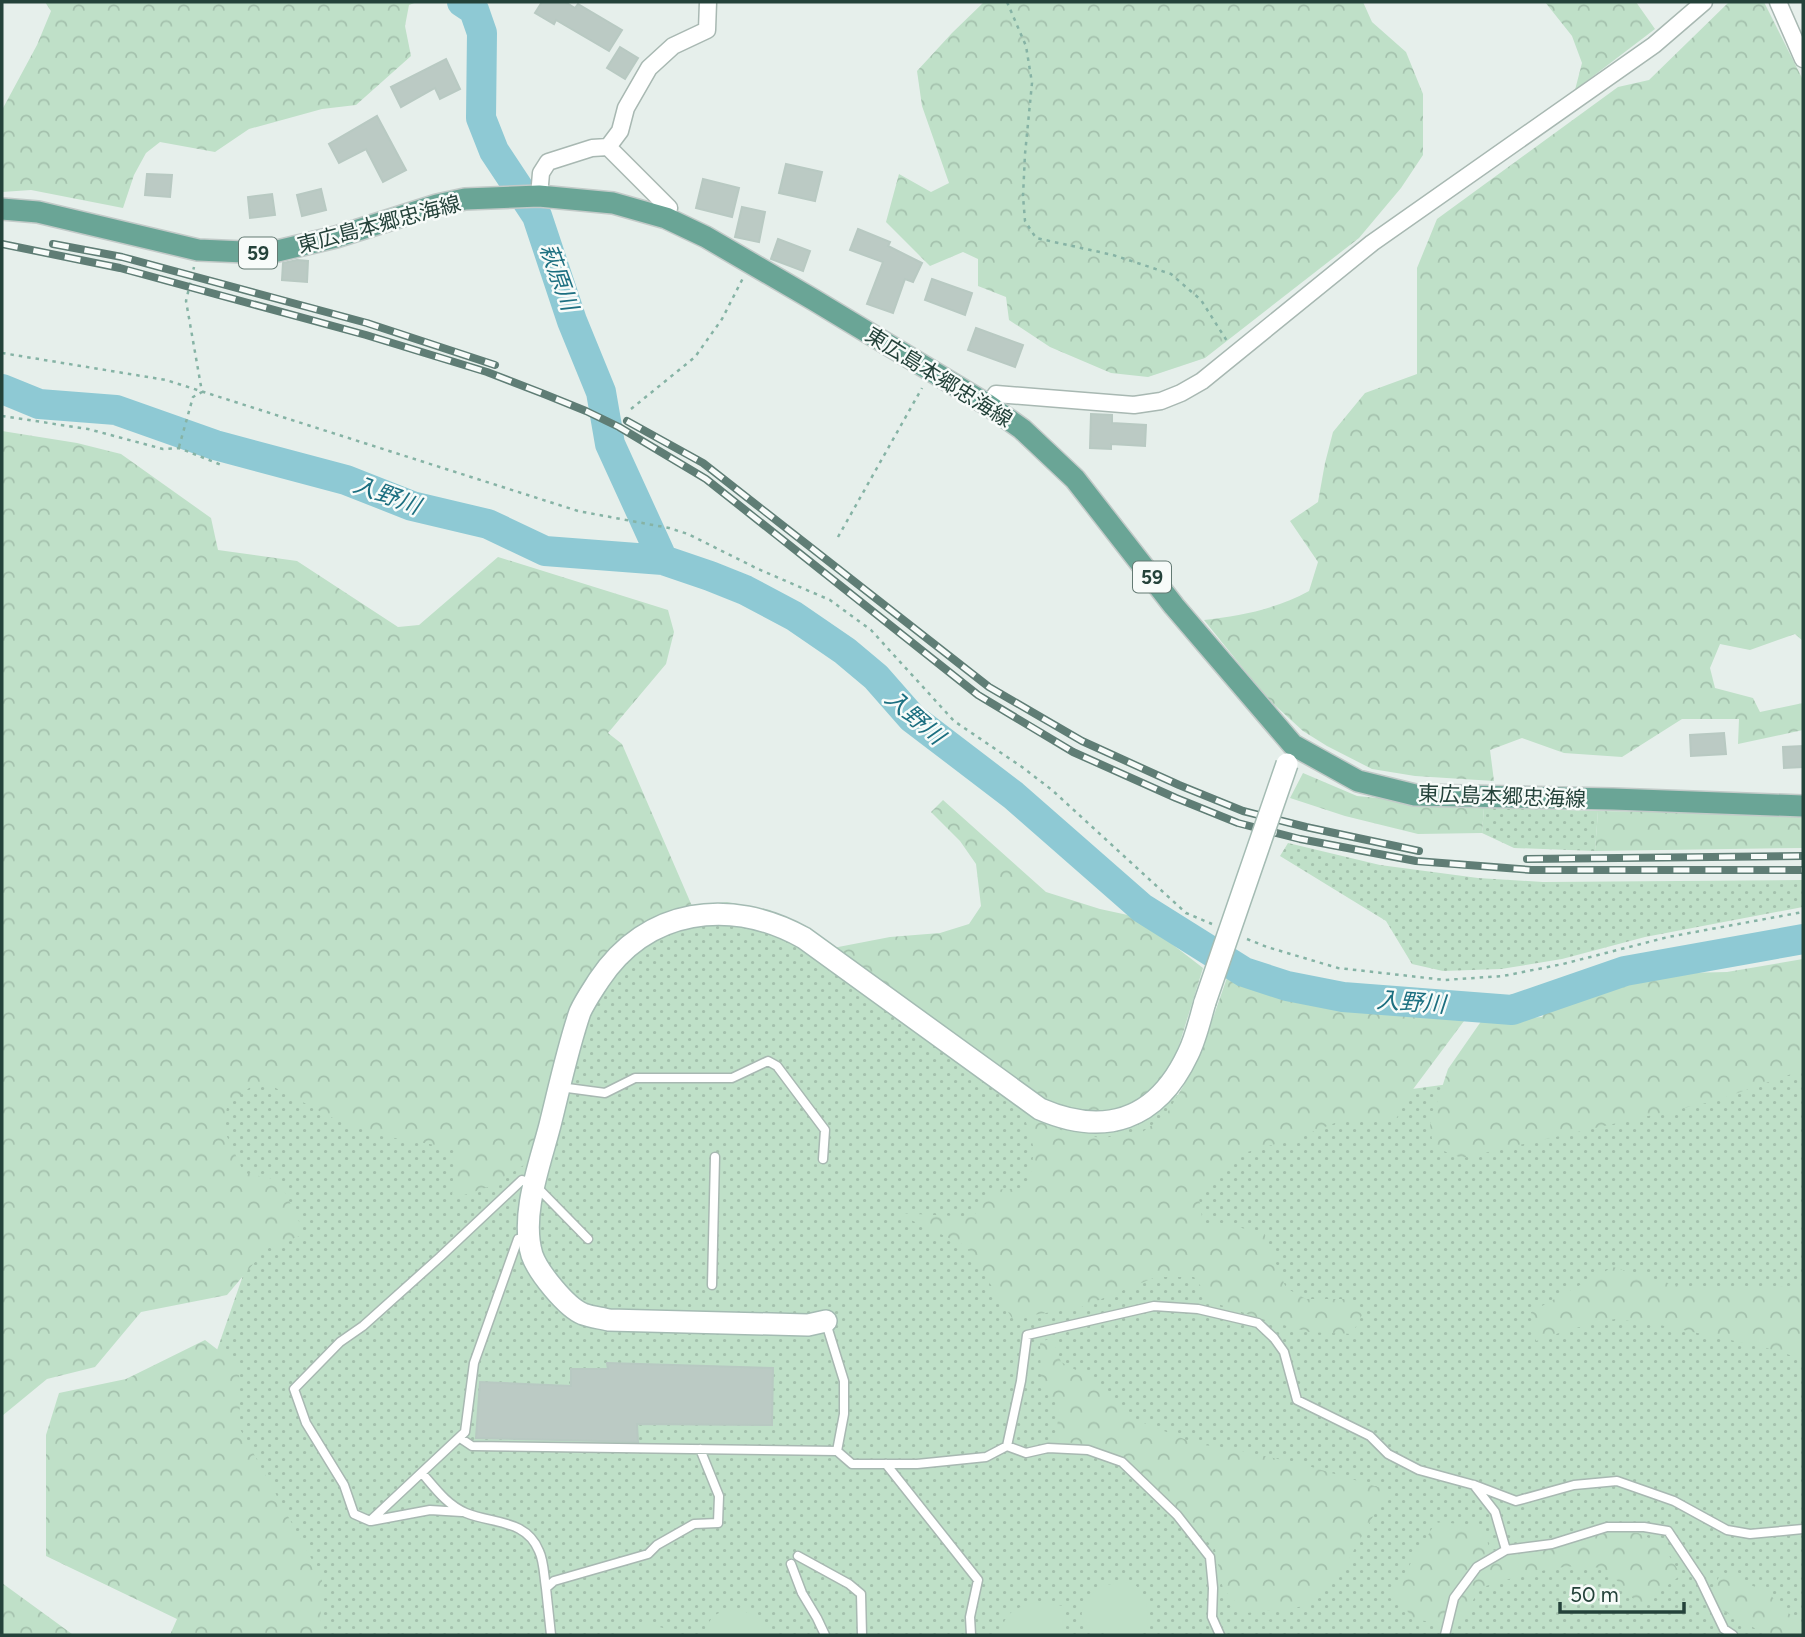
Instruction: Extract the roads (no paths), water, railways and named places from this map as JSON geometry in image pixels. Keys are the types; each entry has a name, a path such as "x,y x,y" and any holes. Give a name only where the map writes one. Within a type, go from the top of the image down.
{"main road":[{"name":"東広島本郷忠海線","path":"2,209 38,212 198,250 269,253 336,237 437,205 465,199 539,196 613,203 666,218 751,263 988,405 1022,429 1075,479 1290,755 1358,781 1415,795 1803,806"}],"street":[{"path":"608,147 620,131 626,108 649,68 673,46 707,30 708,2"},
{"path":"988,405 996,394 1134,405 1161,401 1202,382 1372,243 1654,45 1704,2"},
{"path":"1777,2 1803,59"},
{"path":"539,196 541,173 548,162 592,148 608,147 669,208 666,218"},
{"path":"826,1321 808,1325 609,1320 582,1314 562,1298 543,1276 533,1257 528,1237 528,1213 581,1012 588,996 620,953 636,939 656,928 684,918 710,915 753,917 783,927 804,939 1040,1109 1079,1121 1100,1123 1126,1118 1150,1103 1171,1083 1188,1054 1290,755"}],"lane":[{"path":"560,1087 605,1093 635,1077 732,1078 768,1061 777,1066 825,1130 823,1159"},
{"path":"712,1285 715,1157"},
{"path":"551,1635 540,1552 529,1533 513,1525 465,1513 430,1510 370,1521 354,1514 344,1485 306,1423 295,1389 340,1342 363,1326 522,1180 535,1185 588,1239"},
{"path":"370,1521 465,1432 474,1363 518,1239 528,1237"},
{"path":"1007,1446 1021,1381 1027,1335 1154,1306 1198,1309 1258,1323 1284,1352 1297,1400 1370,1436 1388,1454 1419,1470 1474,1485 1516,1501 1574,1485 1617,1481 1674,1501 1727,1530 1750,1534 1803,1529"},
{"path":"826,1321 844,1381 844,1414 837,1451"},
{"path":"460,1438 472,1446 837,1451 852,1464 917,1464 986,1457 1007,1446 1026,1452 1048,1448 1088,1450 1122,1462 1177,1515 1210,1557 1212,1617 1220,1635"},
{"path":"546,1588 554,1581 649,1554 657,1545 694,1524 719,1523 719,1496 700,1449"},
{"path":"886,1464 978,1580 970,1617 971,1635"},
{"path":"422,1473 442,1497 465,1513"},
{"path":"1474,1485 1495,1512 1506,1550"},
{"path":"1445,1635 1454,1598 1478,1567 1506,1550 1552,1544 1607,1527 1644,1527 1668,1531 1700,1578 1724,1629 1733,1635"},
{"path":"798,1556 849,1584 861,1594 862,1635"},
{"path":"791,1564 802,1593 825,1635"}],"waterway":[{"name":"萩原川","path":"462,2 474,10 482,33 481,118 494,151 537,216 572,321 601,392 610,444 663,560"},
{"name":"入野川","path":"2,389 39,404 116,410 215,445 346,480 412,506 488,524 545,551 663,560 745,590 794,616 845,651 876,677 912,718 1013,795 1142,908 1244,972 1287,986 1343,997 1512,1010 1625,971 1803,939"}],"railway":[{"path":"2,244 120,268 366,335 487,372 586,411 619,427 706,479 978,695 1073,752 1238,823 1300,839 1416,861 1531,870 1803,870"},
{"path":"53,244 122,257 367,323 495,365"},
{"path":"627,421 703,463 989,687 1082,741 1243,811 1419,851"},
{"path":"1527,859 1803,856"}]}
